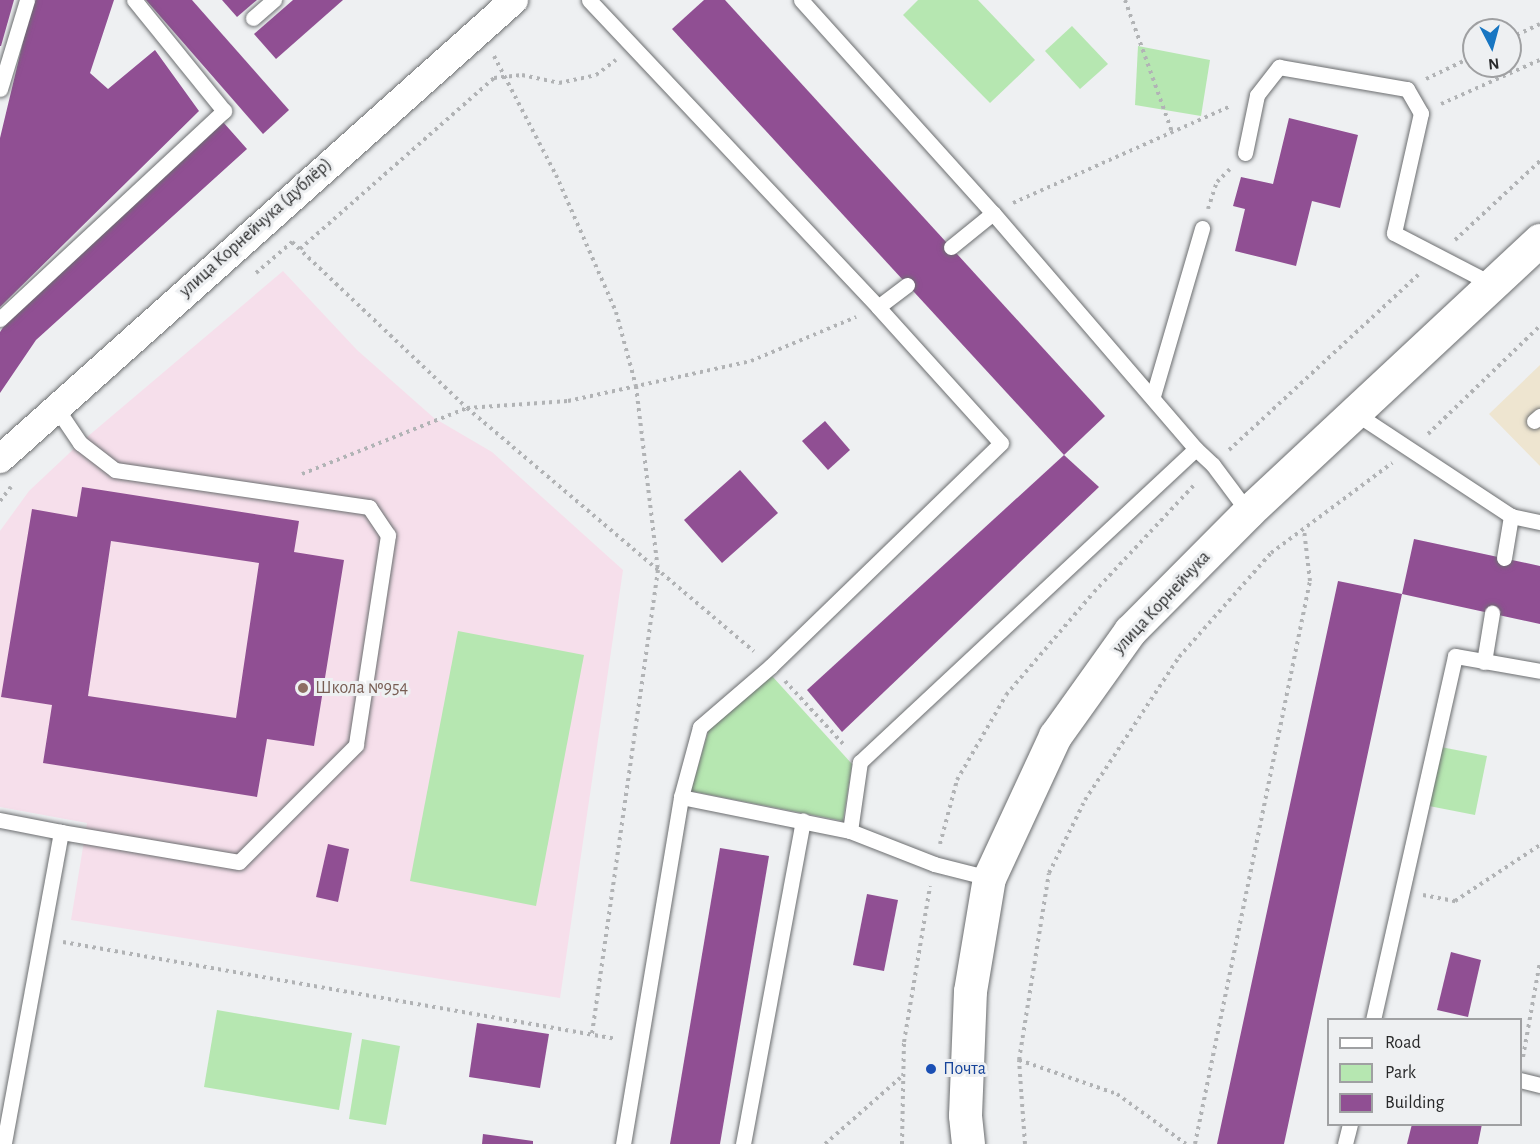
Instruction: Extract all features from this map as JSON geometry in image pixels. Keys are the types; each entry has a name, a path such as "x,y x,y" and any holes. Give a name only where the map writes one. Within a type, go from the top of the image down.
{"street":[{"name":"улица Корнейчука (дублёр)","path":"0,459 55,406 508,2"},
{"name":"улица Корнейчука","path":"968,1144 965,1115 970,991 989,878 1055,736 1131,632 1248,512 1540,240"}],"lane":[{"path":"0,89 27,0"},
{"path":"0,318 224,111 134,0"},
{"path":"253,18 274,0"},
{"path":"589,0 878,307 1001,443 771,666 700,727 681,797 624,1144"},
{"path":"801,0 993,213 1153,396 1196,449 1213,465 1248,512"},
{"path":"1245,153 1257,95 1279,67 1407,89 1421,113 1394,233 1492,285"},
{"path":"951,246 993,213"},
{"path":"1153,396 1202,228"},
{"path":"878,307 907,285"},
{"path":"0,820 239,862 356,745 388,535 369,507 115,470 80,443 55,406"},
{"path":"1355,413 1511,516 1540,522"},
{"path":"850,831 860,762 1196,449"},
{"path":"1504,558 1511,516"},
{"path":"1484,662 1492,614"},
{"path":"1373,1018 1455,656 1540,671"},
{"path":"681,797 850,831 934,864 989,878"},
{"path":"743,1144 803,821"},
{"path":"4,1144 61,832"},
{"path":"1522,1080 1540,1085"},
{"path":"1345,1144 1350,1126"}],"path":[{"path":"1125,0 1172,132"},
{"path":"1522,32 1540,24"},
{"path":"482,27 502,77 556,175 616,312 636,386 658,570 592,1035"},
{"path":"300,249 494,78 522,75 560,83 597,75 634,48"},
{"path":"1421,113 1540,60"},
{"path":"1407,89 1462,62"},
{"path":"993,213 1257,95"},
{"path":"1202,228 1217,182 1245,153"},
{"path":"1213,465 1540,161"},
{"path":"248,280 292,242 467,408 771,666 860,762"},
{"path":"266,492 337,458 467,408 568,401 751,361 878,307"},
{"path":"1025,1144 1019,1060 1049,873 1085,801 1179,657 1272,553 1410,451 1540,326"},
{"path":"0,501 14,483"},
{"path":"1195,1144 1310,581 1304,530"},
{"path":"785,681 794,673"},
{"path":"1402,891 1455,901 1540,845"},
{"path":"42,938 640,1044"},
{"path":"1522,1062 1540,962"},
{"path":"1019,1060 1116,1094 1186,1144"},
{"path":"825,1144 903,1075"}],"shaded area":[{"name":"Школа №954","path":"283,271 357,350 434,418 492,452 623,570 560,998 71,920 87,823 0,807 0,531 29,491 80,443"},
{"path":"1540,365 1540,466 1489,414"}],"green space":[{"path":"918,0 978,0 1035,60 990,103 903,15"},
{"path":"1072,26 1108,64 1080,89 1045,51"},
{"path":"1138,46 1210,60 1201,116 1135,105"},
{"path":"458,631 584,655 536,906 410,881"},
{"path":"772,676 852,764 843,821 691,791 709,729"},
{"path":"1441,747 1487,756 1475,815 1429,806"},
{"path":"217,1010 352,1033 339,1110 204,1087"},
{"path":"362,1039 400,1046 386,1125 349,1119"}],"building":[{"path":"0,0 14,0 1,46 0,46"},
{"path":"33,0 114,0 90,73 108,89 155,50 199,111 0,307 0,138"},
{"path":"146,0 192,0 289,110 263,134"},
{"path":"222,0 257,0 237,17"},
{"path":"293,0 343,0 276,59 254,34"},
{"path":"704,0 725,0 1105,416 1064,455 672,29"},
{"path":"1289,118 1358,135 1340,208 1312,201 1296,266 1235,251 1245,209 1233,206 1241,177 1273,184"},
{"path":"223,122 247,149 36,340 0,393 0,332 12,314"},
{"path":"825,421 850,450 828,470 802,441"},
{"path":"1064,455 1099,487 842,732 807,690"},
{"path":"740,470 778,513 722,563 684,520"},
{"path":"82,487 299,521 294,552 344,560 314,746 267,739 257,797 43,763 52,705 1,697 32,509 77,517","holes":["111,541 259,563 236,718 88,696"]},
{"path":"1414,539 1540,566 1540,624 1402,594"},
{"path":"1338,581 1402,594 1284,1144 1217,1144"},
{"path":"328,844 349,849 338,902 316,897"},
{"path":"720,848 769,856 720,1144 670,1144"},
{"path":"867,894 898,900 884,971 853,965"},
{"path":"1451,952 1481,960 1468,1017 1437,1010"},
{"path":"477,1023 549,1034 540,1088 469,1077"},
{"path":"1412,1126 1482,1126 1478,1144 1407,1144"},
{"path":"483,1134 533,1141 533,1144 482,1144"}],"place":[{"name":"Школа №954","path":"303,688"},
{"name":"Почта","path":"931,1069"}]}
